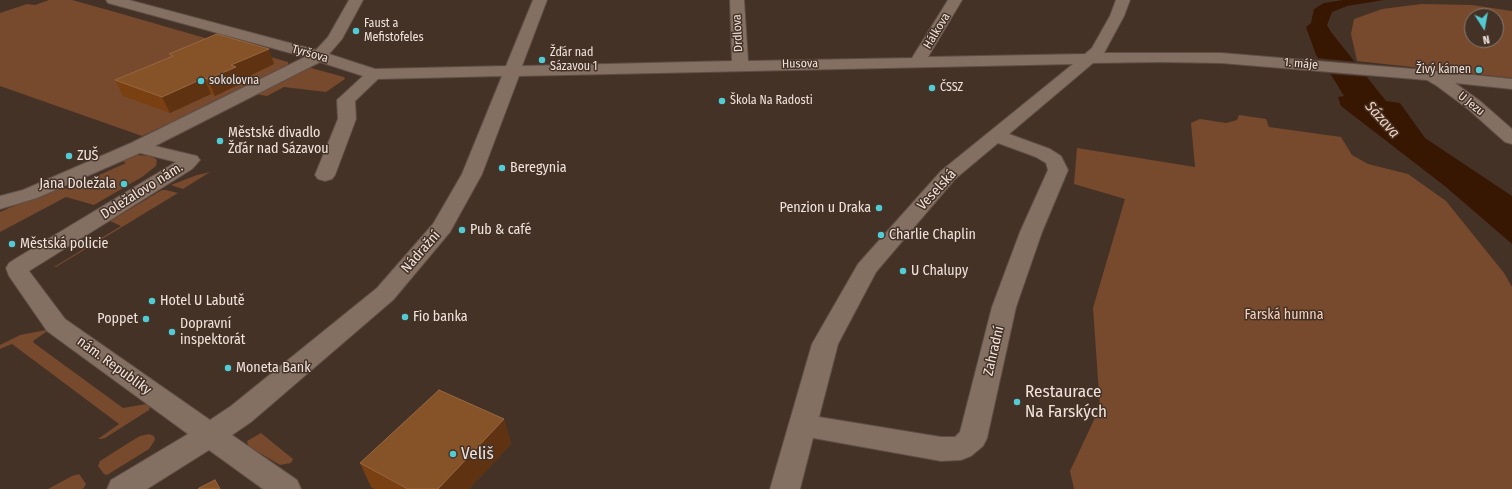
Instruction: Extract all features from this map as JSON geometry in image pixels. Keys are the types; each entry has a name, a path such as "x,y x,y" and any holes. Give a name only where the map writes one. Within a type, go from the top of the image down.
{"street":[{"name":"Tyršova","path":"113,0 319,56 374,74 511,71"},
{"path":"0,203 30,194 138,147 319,56 334,39 356,0"},
{"name":"Nádražní","path":"210,435 241,414 385,294 442,227 472,174 540,0"},
{"name":"Drdlova","path":"737,0 740,66"},
{"name":"Hálkova","path":"918,61 955,0"},
{"name":"Veselská","path":"785,489 825,344 866,269 948,175 1098,51 1117,16 1123,0"},
{"name":"Husova","path":"511,71 1090,57"},
{"name":"1. máje","path":"1090,57 1184,57 1278,62 1512,84"},
{"path":"325,175 347,119 346,100 374,74"},
{"name":"U Jezu","path":"1418,74 1443,82 1474,105 1512,138"},
{"name":"Zahradní","path":"803,425 941,449 961,448 973,438 1004,307 1031,232 1058,170 1054,160 1043,153 997,136"},
{"name":"Doležalovo nám.","path":"28,286 16,271 17,268 185,165 190,160 138,147"},
{"name":"nám. Republiky","path":"28,286 56,325 286,489"},
{"path":"122,489 210,435"}],"green space":[{"path":"49,0 72,0 288,62 288,66 206,105 207,107 179,122 170,123 142,136 0,86 0,13 27,4 35,5"},
{"path":"1421,4 1472,5 1492,8 1464,8 1464,48 1504,48 1504,10 1512,11 1512,78 1357,61 1351,34 1354,19 1382,9"},
{"path":"311,68 344,77 345,79 326,92 284,87 267,96 255,94 304,69"},
{"name":"Farská humna","path":"1239,115 1266,119 1269,127 1341,137 1352,155 1368,164 1408,174 1446,201 1504,273 1512,287 1512,489 1074,489 1070,471 1100,407 1093,308 1125,199 1074,184 1077,148 1195,167 1191,123 1200,119 1226,123 1237,120"},
{"path":"136,155 151,156 157,160 156,166 142,177 94,205 66,197 0,232 0,212 58,186 68,189 126,163 120,159"},
{"path":"210,172 183,189 171,185 197,175"},
{"path":"162,190 178,193 54,267 121,226 110,221"},
{"path":"46,330 46,332 33,341 34,343 123,408 146,404 150,407 149,410 105,438 98,439 119,424 12,344 0,349 0,345 20,335"},
{"path":"261,433 293,459 291,463 280,465 248,446 247,441"},
{"path":"149,434 154,436 155,440 149,449 107,475 104,474 98,466 100,461 130,442 140,436"},
{"path":"79,474 86,484 83,489 48,489 72,476"}],"water":[{"name":"Sázava","path":"1343,0 1384,0 1347,6 1332,12 1327,25 1386,101 1400,103 1425,138 1512,196 1512,244 1446,187 1341,106 1338,97 1344,96 1316,55 1306,27 1311,23 1314,9 1324,3"}],"pier":[{"path":"1316,58 1358,62 1369,77 1328,74"}],"building":[{"path":"217,34 269,49 231,65 236,67 208,79 204,78 162,97 115,80 173,56 169,54"},
{"path":"439,390 504,419 438,489 408,489 360,463"},
{"path":"215,480 220,489 198,489 199,488"}],"place":[{"name":"Faust a Mefistofeles","path":"356,31"},
{"name":"Žďár nad Sázavou 1","path":"542,60"},
{"name":"Živý kámen","path":"1479,70"},
{"name":"sokolovna","path":"201,81"},
{"name":"ČSSZ","path":"932,88"},
{"name":"Škola Na Radosti","path":"722,101"},
{"name":"Městské divadlo Žďár nad Sázavou","path":"220,141"},
{"name":"ZUŠ","path":"69,156"},
{"name":"Beregynia","path":"502,168"},
{"name":"Jana Doležala","path":"124,184"},
{"name":"Penzion u Draka","path":"879,208"},
{"name":"Pub & café","path":"462,230"},
{"name":"Charlie Chaplin","path":"881,235"},
{"name":"Městská policie","path":"12,244"},
{"name":"U Chalupy","path":"903,271"},
{"name":"Hotel U Labutě","path":"152,301"},
{"name":"Fio banka","path":"405,317"},
{"name":"Poppet","path":"146,319"},
{"name":"Dopravní inspektorát","path":"172,332"},
{"name":"Moneta Bank","path":"228,368"},
{"name":"Restaurace Na Farských","path":"1017,402"},
{"name":"Veliš","path":"453,454"}]}
